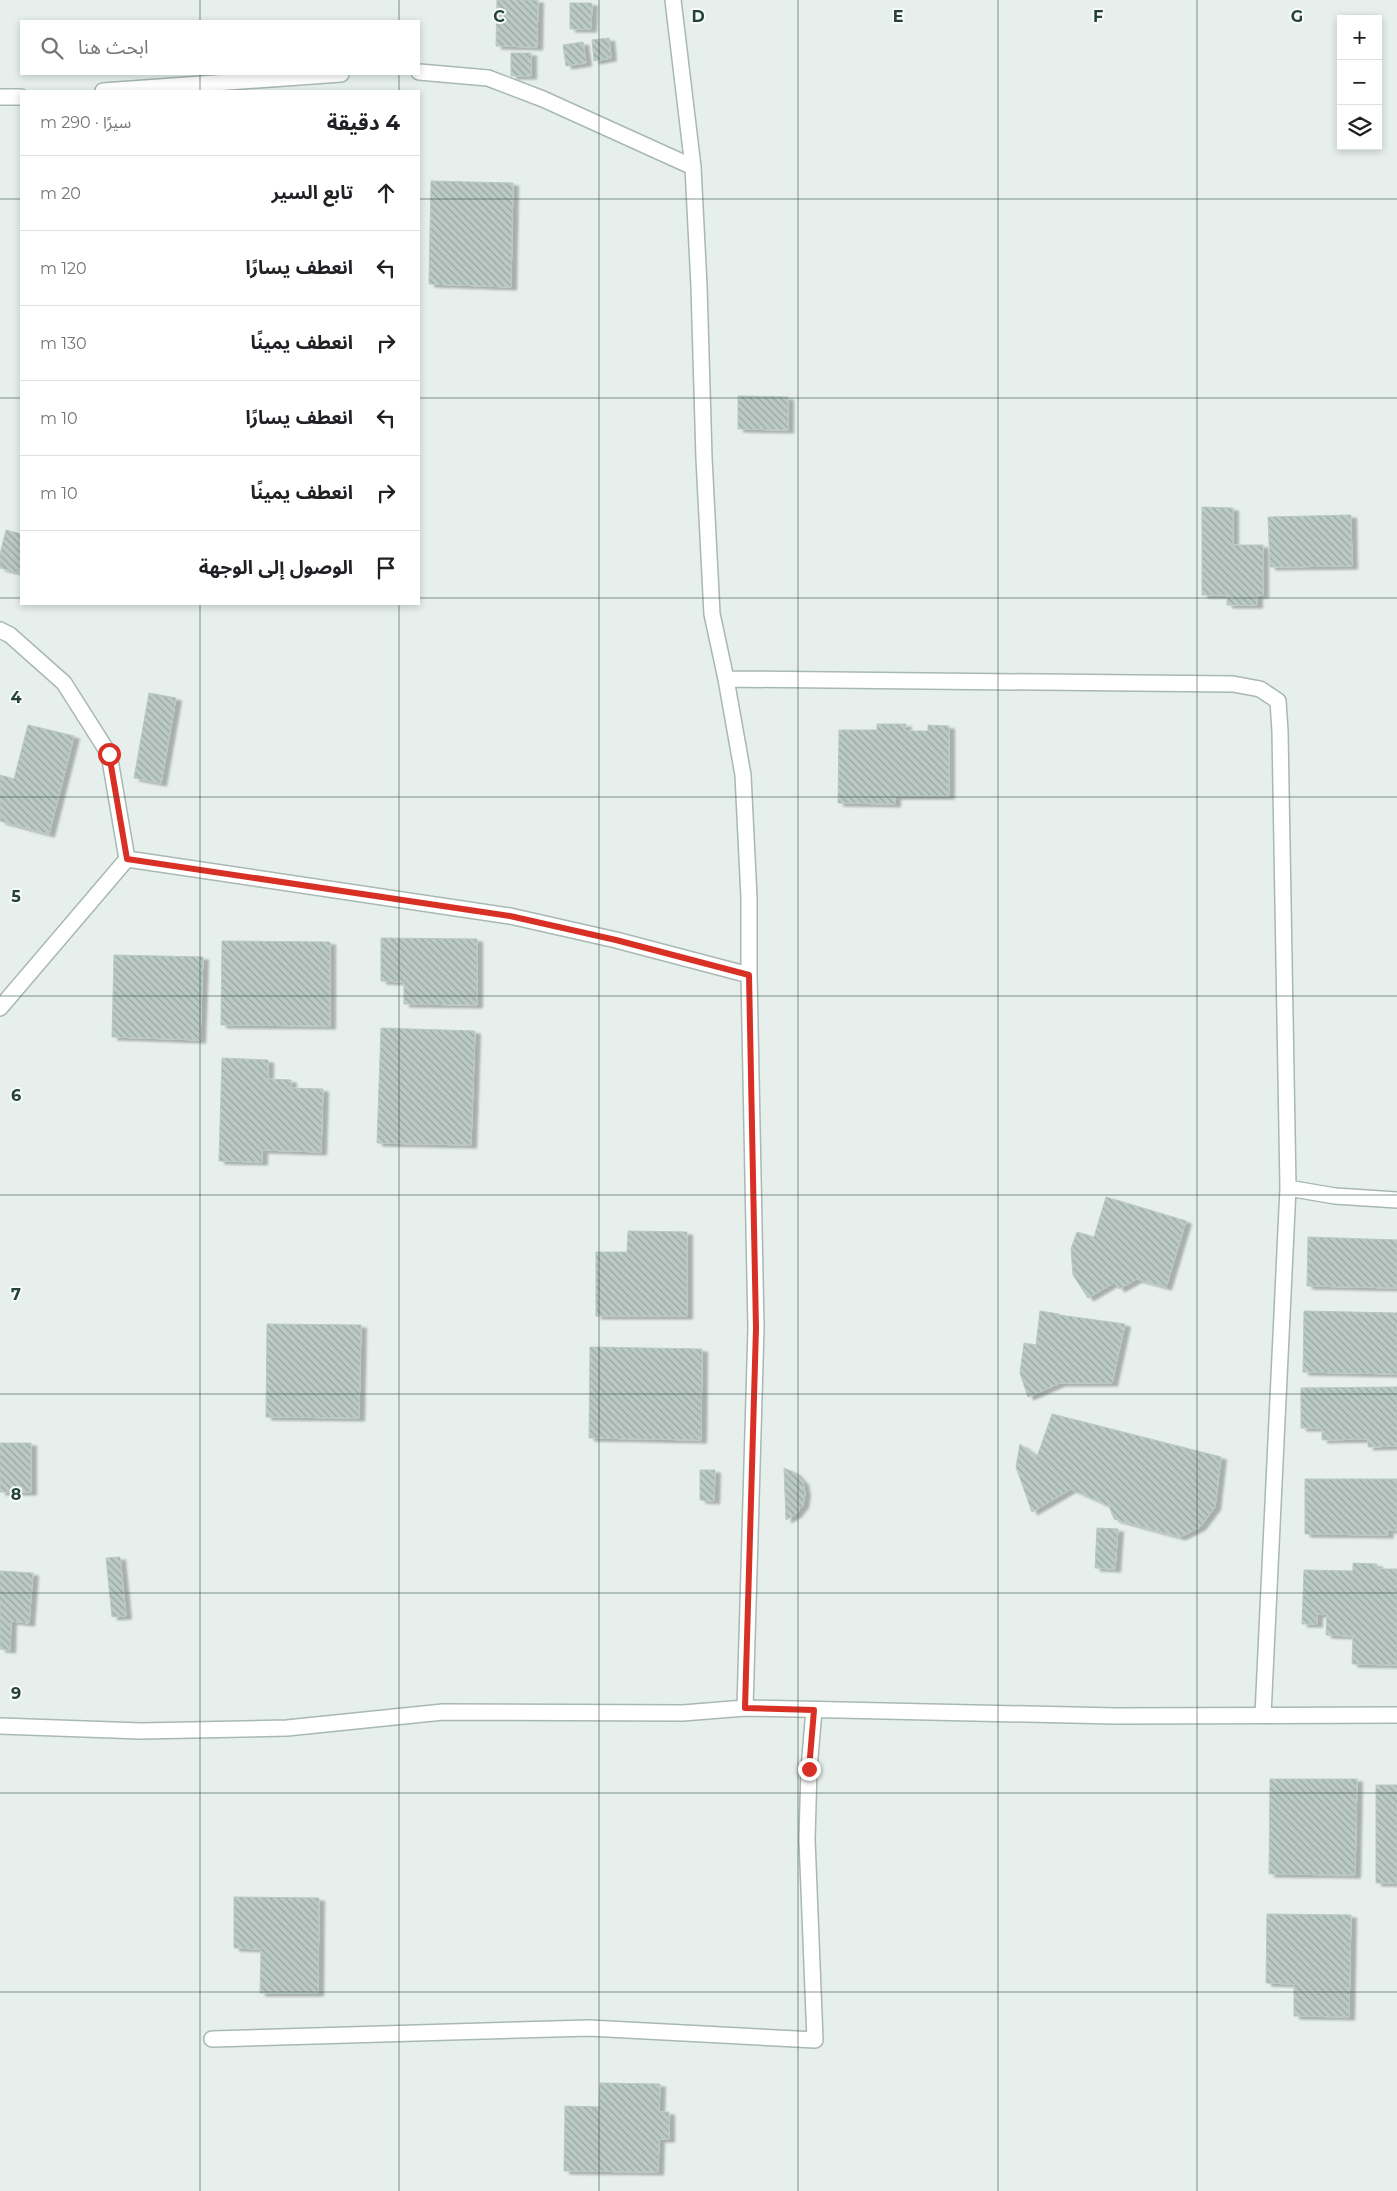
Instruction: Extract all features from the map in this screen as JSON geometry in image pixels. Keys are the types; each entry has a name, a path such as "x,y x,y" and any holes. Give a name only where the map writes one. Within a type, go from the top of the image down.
{"street":[{"path":"673,0 693,168 712,614 743,774 750,898 749,975 756,1328 745,1708"},
{"path":"420,72 488,78 543,99 693,168"},
{"path":"117,90 327,75"},
{"path":"0,97 20,97"},
{"path":"0,630 10,635 64,683 109,754 127,859"},
{"path":"726,679 1233,684 1260,689 1278,701 1288,1188 1263,1715"},
{"path":"127,859 510,916 616,940 749,975"},
{"path":"0,1008 127,859"},
{"path":"1288,1188 1335,1196 1397,1200"},
{"path":"0,1726 141,1731 287,1728 443,1712 682,1713 745,1708 1116,1716 1397,1715"},
{"path":"212,2039 589,2028 815,2040 807,1838 809,1769 814,1710"}],"building":[{"path":"497,0 538,0 537,47 496,46"},
{"path":"570,3 592,3 591,29 570,29"},
{"path":"609,38 611,58 594,61 592,40"},
{"path":"583,42 586,63 566,66 563,45"},
{"path":"511,53 531,53 531,76 511,76"},
{"path":"431,181 513,183 511,287 429,284"},
{"path":"738,396 788,397 788,430 738,429"},
{"path":"1202,507 1233,508 1233,545 1263,545 1263,595 1257,595 1257,605 1227,605 1227,595 1202,595"},
{"path":"1351,515 1352,566 1270,567 1268,517"},
{"path":"6,530 20,534 20,573 0,568 0,554"},
{"path":"149,693 176,698 161,783 134,778"},
{"path":"877,724 906,724 905,731 928,731 928,725 949,726 949,796 895,796 895,804 838,803 839,730 877,730"},
{"path":"28,725 74,736 49,834 0,821 0,775 14,779"},
{"path":"381,938 477,939 477,1005 404,1004 404,982 381,981"},
{"path":"222,941 330,942 330,1026 221,1025"},
{"path":"114,955 203,957 200,1040 112,1037"},
{"path":"381,1028 475,1031 471,1145 377,1143"},
{"path":"222,1058 268,1060 268,1079 291,1080 291,1088 323,1089 321,1152 262,1150 262,1162 219,1161"},
{"path":"1106,1197 1186,1221 1166,1287 1137,1279 1119,1289 1115,1282 1088,1298 1073,1275 1071,1249 1077,1232 1094,1237"},
{"path":"628,1231 687,1232 687,1316 596,1316 596,1252 627,1252"},
{"path":"1308,1237 1397,1240 1397,1288 1307,1286"},
{"path":"1040,1311 1125,1324 1112,1383 1060,1383 1028,1397 1020,1373 1024,1343 1036,1345"},
{"path":"1304,1311 1397,1313 1397,1374 1303,1372"},
{"path":"267,1324 361,1325 359,1418 266,1417"},
{"path":"590,1347 702,1349 701,1440 589,1438"},
{"path":"1397,1387 1397,1446 1368,1447 1368,1439 1322,1440 1322,1428 1301,1428 1301,1388"},
{"path":"1052,1414 1221,1457 1215,1507 1200,1527 1180,1537 1114,1519 1109,1506 1071,1489 1032,1512 1016,1467 1020,1444 1037,1457"},
{"path":"0,1443 31,1443 31,1492 0,1492"},
{"path":"784,1468 795,1473 803,1482 805,1493 803,1505 796,1514 786,1520"},
{"path":"700,1470 715,1470 714,1501 700,1500"},
{"path":"1305,1479 1397,1479 1397,1530 1387,1530 1388,1535 1305,1534"},
{"path":"1097,1528 1118,1529 1115,1569 1095,1568"},
{"path":"120,1557 126,1616 112,1617 106,1558"},
{"path":"1353,1563 1377,1564 1376,1569 1397,1569 1397,1665 1352,1664 1353,1636 1326,1635 1327,1614 1317,1614 1317,1624 1302,1624 1304,1570 1353,1571"},
{"path":"0,1571 33,1573 29,1623 11,1621 10,1650 0,1649"},
{"path":"1270,1779 1357,1779 1355,1875 1269,1874"},
{"path":"1376,1785 1397,1785 1397,1883 1376,1883"},
{"path":"234,1897 319,1898 318,1993 260,1993 261,1949 234,1948"},
{"path":"1267,1914 1351,1915 1349,2017 1294,2016 1294,1984 1266,1983"},
{"path":"600,2083 660,2084 659,2112 669,2112 669,2139 659,2139 658,2172 564,2171 565,2106 599,2107"}],"route":[{"path":"109,754 127,859 510,916 616,940 749,975 756,1328 745,1708 814,1710 809,1769"}]}
